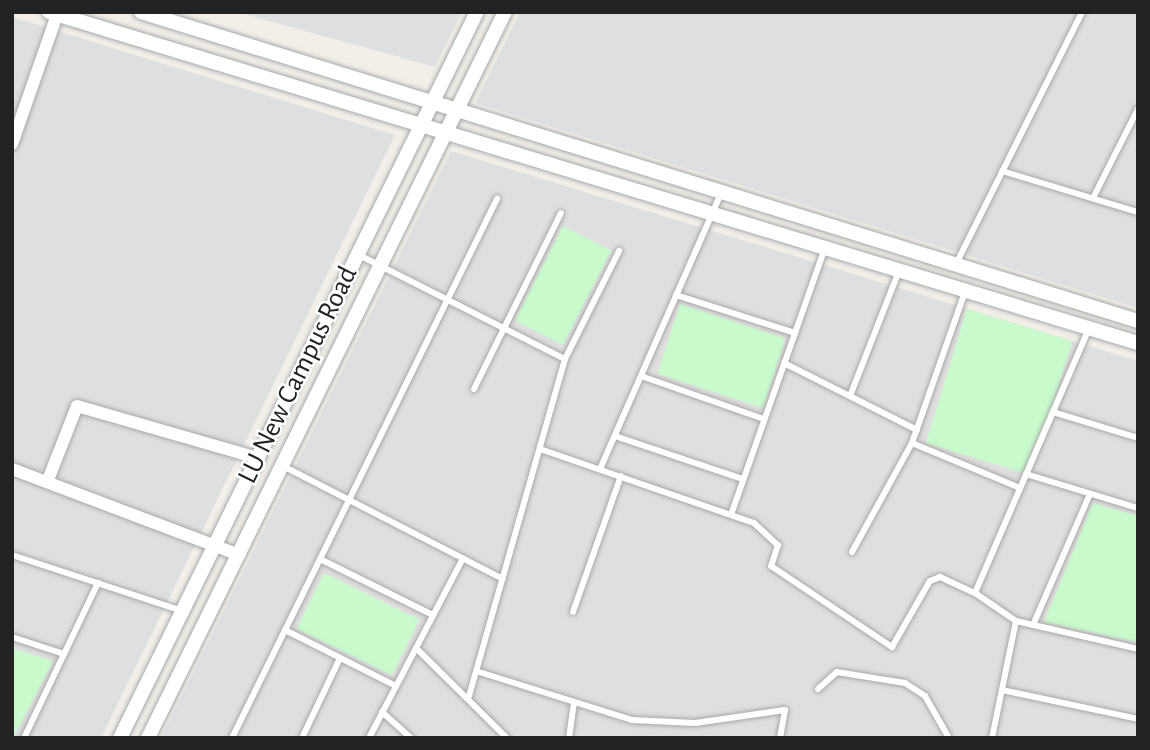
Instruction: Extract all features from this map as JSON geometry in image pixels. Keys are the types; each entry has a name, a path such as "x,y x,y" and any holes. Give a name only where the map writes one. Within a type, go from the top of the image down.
{"street":[{"path":"141,12 178,18 432,104 1138,321"},
{"name":"LU New Campus Road","path":"120,738 477,12"},
{"name":"LU New Campus Road","path":"148,738 505,12"},
{"path":"12,144 55,13 1138,343"},
{"path":"917,276 925,257"},
{"path":"48,480 77,406 257,458"},
{"path":"12,470 48,480 239,555"}],"lane":[{"path":"955,266 1082,12"},
{"path":"1093,198 1138,109"},
{"path":"1002,171 1138,212"},
{"path":"600,469 721,194"},
{"path":"232,738 497,199"},
{"path":"474,389 502,327 561,214"},
{"path":"732,512 825,248"},
{"path":"469,696 565,359 619,251"},
{"path":"358,254 565,359"},
{"path":"850,396 899,271"},
{"path":"852,552 912,443 965,291"},
{"path":"676,295 795,332"},
{"path":"975,593 1089,328"},
{"path":"784,363 917,430"},
{"path":"641,376 764,419"},
{"path":"1052,412 1138,438"},
{"path":"615,436 743,479"},
{"path":"912,443 1020,488"},
{"path":"540,449 732,512 778,545 771,566 892,647 930,581 940,577 975,593 1016,621 1138,649"},
{"path":"283,467 503,579"},
{"path":"1026,474 1138,509"},
{"path":"573,612 621,476"},
{"path":"1033,625 1090,494"},
{"path":"12,555 182,611"},
{"path":"369,738 463,558"},
{"path":"320,559 433,615"},
{"path":"24,738 98,583"},
{"path":"992,738 1016,621"},
{"path":"285,630 396,686"},
{"path":"12,638 64,654"},
{"path":"416,648 469,696 507,738"},
{"path":"302,738 340,658"},
{"path":"476,671 574,704 632,720 695,723 785,710 780,738"},
{"path":"818,689 837,673 905,683 925,696 949,738"},
{"path":"1002,690 1138,719"},
{"path":"569,738 574,704"},
{"path":"382,712 411,738"}],"shaded area":[{"path":"237,12 462,12 435,67"},
{"path":"520,12 1138,12 1138,308 475,103"},
{"path":"12,17 395,135 101,738 12,738"},
{"path":"451,151 1138,361 1138,738 161,738"}],"green space":[{"path":"563,226 611,251 563,345 515,320"},
{"path":"680,304 786,338 763,408 657,373"},
{"path":"967,309 1072,341 1031,475 926,443"},
{"path":"1093,503 1138,516 1138,642 1044,622"},
{"path":"324,573 419,619 392,675 297,629"},
{"path":"12,648 53,661 13,738 12,738"}]}
